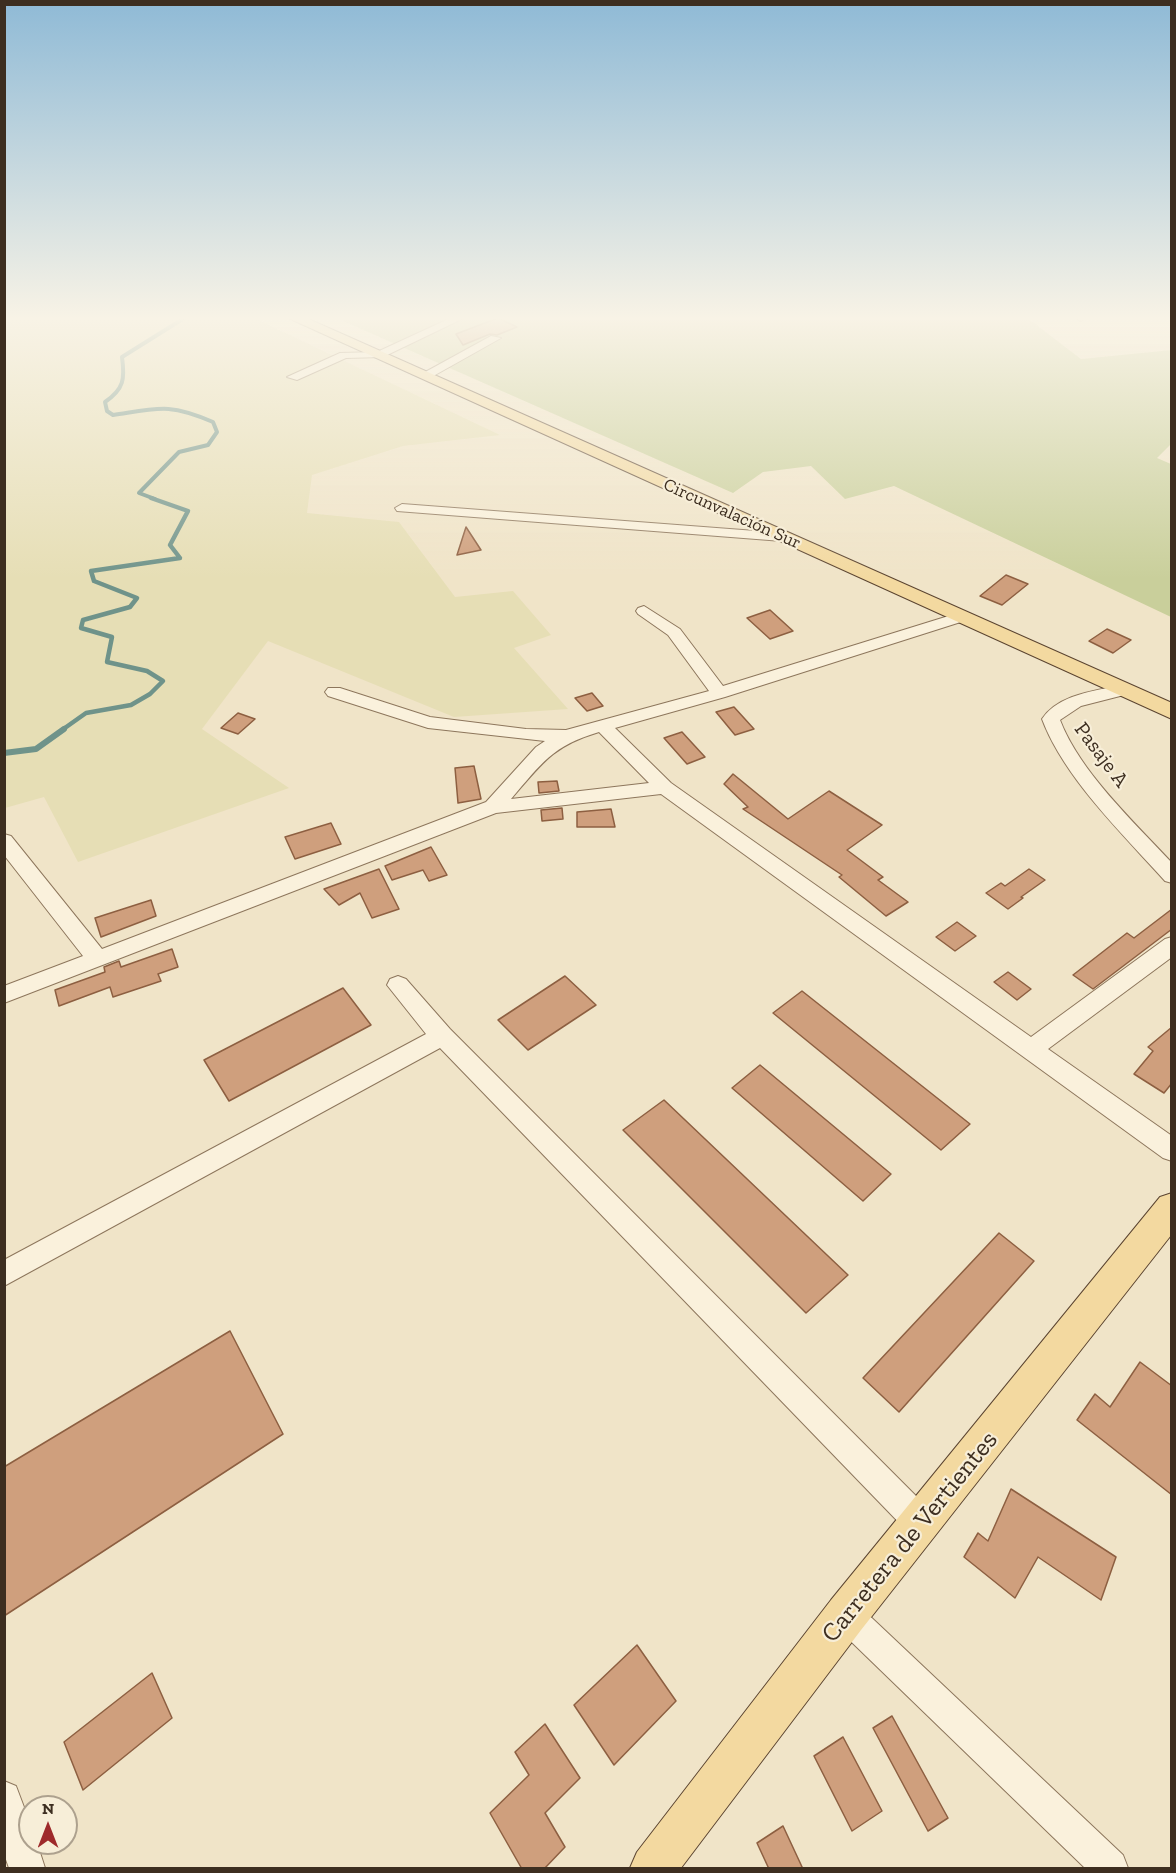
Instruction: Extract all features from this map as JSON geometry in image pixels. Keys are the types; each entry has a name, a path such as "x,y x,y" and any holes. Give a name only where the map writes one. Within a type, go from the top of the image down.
{"main road":[{"name":"Circunvalación Sur","path":"487,404 1172,712"},
{"name":"Carretera de Vertientes","path":"653,1869 846,1615 1172,1208"}],"street":[{"path":"402,508 782,537"},
{"path":"644,611 674,632 719,693"},
{"path":"334,692 428,722 526,735 566,736 719,693 961,617"},
{"name":"Pasaje A","path":"1122,690 1076,700 1057,712 1050,719 1051,724 1063,746 1098,790 1172,876"},
{"path":"604,727 664,787 1172,1150"},
{"path":"493,807 542,751 566,736"},
{"path":"4,995 493,807 664,787"},
{"path":"4,842 98,959"},
{"path":"1031,1049 1172,945"},
{"path":"398,985 442,1036 921,1523"},
{"path":"4,1274 442,1036"},
{"path":"846,1615 1110,1869"},
{"path":"4,1798 27,1869"}],"shaded area":[{"path":"5,404 436,404 500,435 403,446 312,475 307,513 399,522 455,597 513,591 551,635 514,648 568,709 454,717 268,641 202,729 289,788 78,862 44,797 5,808"}],"green space":[{"path":"532,404 1171,404 1171,444 1157,458 1171,464 1171,617 894,486 845,499 811,466 763,472 733,493"}],"building":[{"path":"466,527 481,550 457,555"},
{"path":"1006,575 1028,584 1002,605 980,596"},
{"path":"770,610 793,631 770,639 747,618"},
{"path":"1107,629 1131,640 1113,653 1089,641"},
{"path":"592,693 603,706 587,711 575,698"},
{"path":"734,707 754,729 735,735 716,712"},
{"path":"238,713 255,719 238,734 221,728"},
{"path":"682,732 705,757 687,764 664,738"},
{"path":"474,766 481,799 458,803 455,768"},
{"path":"733,774 788,819 829,791 882,825 847,850 883,877 878,880 908,902 886,916 839,877 842,875 743,809 748,807 724,784"},
{"path":"557,781 559,791 539,793 538,782"},
{"path":"562,808 563,819 542,821 541,810"},
{"path":"611,809 615,827 577,827 577,812"},
{"path":"331,823 341,844 295,859 285,837"},
{"path":"431,847 447,875 429,881 423,870 392,880 385,866"},
{"path":"379,869 399,909 372,918 360,893 339,905 324,889"},
{"path":"1029,869 1045,880 1008,909 986,893 1001,883 1005,886"},
{"path":"151,900 156,916 101,937 95,918"},
{"path":"1172,909 1172,929 1093,989 1073,975 1127,933 1134,938"},
{"path":"957,922 976,936 955,951 936,937"},
{"path":"172,949 178,967 158,974 161,981 113,997 110,987 59,1006 55,990 105,972 104,967 119,961 121,967"},
{"path":"1008,972 1031,989 1017,1000 994,982"},
{"path":"565,976 596,1005 528,1050 498,1020"},
{"path":"343,988 371,1025 229,1101 204,1060"},
{"path":"802,991 970,1124 941,1150 773,1013"},
{"path":"1172,1027 1172,1083 1164,1093 1134,1074 1153,1051 1148,1047"},
{"path":"760,1065 891,1174 863,1201 732,1088"},
{"path":"664,1100 848,1275 806,1313 623,1130"},
{"path":"999,1233 1034,1261 899,1412 863,1378"},
{"path":"230,1331 283,1434 4,1616 4,1467"},
{"path":"1140,1362 1172,1386 1172,1495 1077,1420 1095,1394 1110,1407"},
{"path":"1011,1489 1116,1557 1101,1600 1038,1557 1015,1598 964,1557 978,1533 988,1541"},
{"path":"637,1645 676,1701 614,1765 574,1705"},
{"path":"152,1673 172,1718 83,1790 64,1742"},
{"path":"892,1716 948,1818 928,1831 873,1728"},
{"path":"545,1724 580,1778 545,1813 565,1847 544,1869 522,1869 490,1813 529,1775 515,1752"},
{"path":"843,1737 882,1811 852,1831 814,1756"},
{"path":"783,1826 803,1869 769,1869 757,1843"}],"waterway":[{"path":"106,404 107,411 113,415 164,409 185,412 213,422 217,432 208,445 179,452 139,493 155,499"},
{"path":"62,730 86,713 131,705 150,694 163,681 147,671 107,662 112,637 81,628 83,620 130,607 137,598 94,581 91,571 180,558 170,545 188,511 151,498"},
{"path":"4,753 36,749 64,729"}]}
